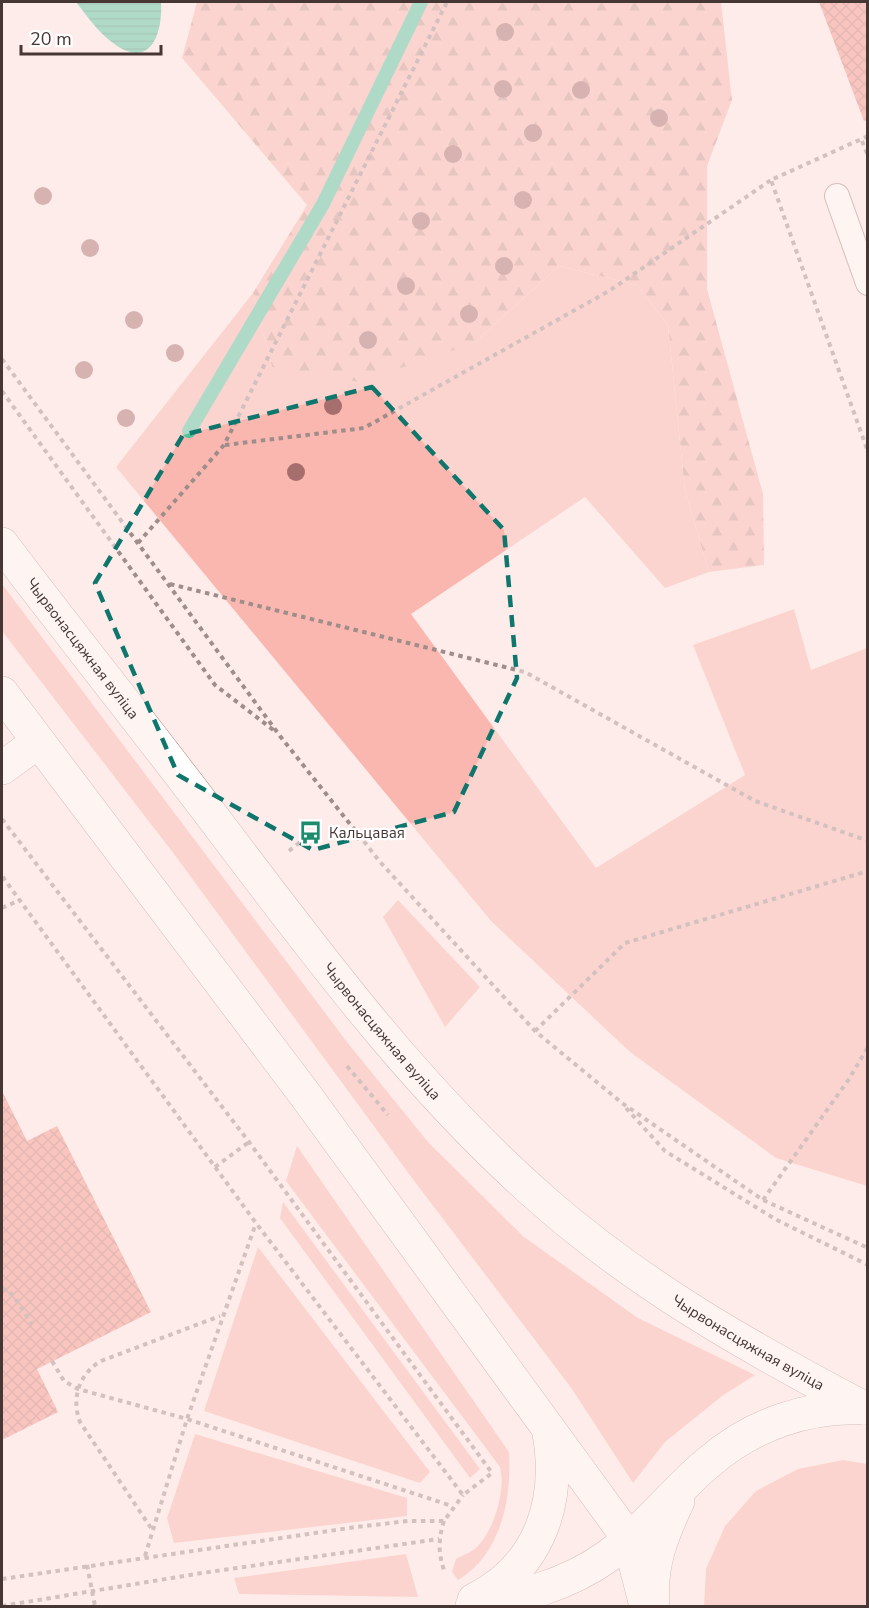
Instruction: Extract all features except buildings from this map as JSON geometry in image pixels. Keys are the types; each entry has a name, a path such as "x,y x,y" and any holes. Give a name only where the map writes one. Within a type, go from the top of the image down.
{"main road":[{"name":"Чырвонасцяжная вуліца","path":"2,544 311,948 420,1080 487,1149 546,1204 618,1261 697,1315 773,1360 866,1408"},
{"path":"2,693 306,1096 629,1539 646,1606"},
{"path":"2,768 38,742"},
{"path":"472,1606 550,1587 608,1557 709,1462 754,1430 807,1412 866,1408"},
{"path":"462,1606 483,1596 507,1578 527,1556 543,1529 551,1502 552,1473 551,1446 546,1423"},
{"path":"654,1606 652,1583 661,1538 680,1497 709,1462"}],"lane":[{"path":"837,196 867,283"}],"path":[{"path":"138,543 224,445 447,2"},
{"path":"224,445 364,428 609,291 771,180 862,141 867,136"},
{"path":"862,141 867,156"},
{"path":"771,180 867,453"},
{"path":"2,359 280,736 381,863 535,1031 622,1103 763,1200 867,1248"},
{"path":"2,391 215,685 280,736"},
{"path":"168,583 525,672 755,801 867,841"},
{"path":"2,819 249,1142 492,1473 463,1495 452,1506 444,1521 438,1539 439,1557 444,1573"},
{"path":"535,1031 625,943 867,871"},
{"path":"2,876 256,1223 463,1495"},
{"path":"2,908 20,900"},
{"path":"763,1200 849,1079 867,1047"},
{"path":"347,1066 388,1115"},
{"path":"622,1103 664,1151 775,1219 867,1265"},
{"path":"215,1167 249,1142"},
{"path":"145,1556 151,1528 221,1316 256,1223"},
{"path":"2,1288 13,1295 32,1324"},
{"path":"151,1528 80,1422 76,1405 78,1389 84,1376 101,1361 221,1316"},
{"path":"52,1361 64,1381 78,1389 187,1419 452,1506"},
{"path":"2,1579 145,1556 374,1525 444,1521"},
{"path":"2,1606 438,1539"},
{"path":"87,1565 95,1606"}],"highlighted area":[{"path":"372,387 504,530 517,678 454,812 313,850 178,775 95,583 183,435"}],"green space":[{"path":"197,2 721,2 732,100 707,166 707,289 763,494 764,565 709,572 685,491 668,325 637,285 559,266 474,343 359,382 272,367 253,293 307,205 182,58"},
{"path":"559,266 637,285 668,325 685,491 709,572 665,588 585,497 411,614 596,868 745,775 693,645 794,609 811,670 867,648 867,1186 776,1158 630,1052 491,921 116,467 253,293 272,367 474,343"},
{"path":"2,584 347,1042 428,1142 524,1237 638,1318 755,1375 722,1396 665,1442 633,1483 572,1389 412,1178 174,854 2,631"},
{"path":"398,900 480,987 445,1027 383,917"},
{"path":"297,1146 509,1452 506,1506 501,1524 485,1556 458,1580 452,1572 456,1559 477,1547 489,1531 500,1498 500,1467 286,1181"},
{"path":"283,1202 480,1469 470,1478 280,1218"},
{"path":"258,1247 430,1472 420,1483 204,1411"},
{"path":"195,1434 407,1498 407,1516 174,1543 167,1518"},
{"path":"843,1460 867,1464 867,1606 704,1606 706,1569 725,1526 756,1491 798,1469"},
{"path":"406,1554 418,1597 239,1594 234,1578"}],"shaded area":[{"path":"76,2 161,2 160,26 152,45 145,51 136,53 126,51 102,34"}],"waterway":[{"path":"189,431 323,204 421,2"}],"place":[{"name":"Кальцавая","path":"311,833"}]}
